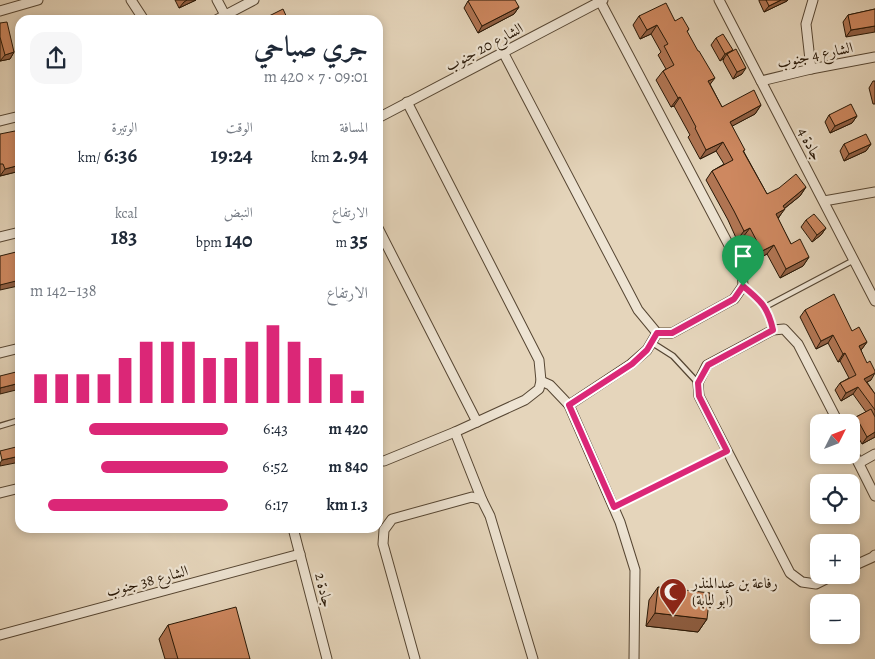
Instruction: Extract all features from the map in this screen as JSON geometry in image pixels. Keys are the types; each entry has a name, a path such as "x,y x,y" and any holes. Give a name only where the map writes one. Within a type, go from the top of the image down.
{"street":[{"path":"0,11 38,0"},
{"path":"131,0 141,15"},
{"path":"217,0 220,15"},
{"path":"226,15 254,0"},
{"name":"جادة 4","path":"719,0 875,301"},
{"path":"811,69 806,24 813,0"},
{"path":"602,1 742,270 743,286 734,299 672,333 657,333"},
{"name":"الشارع 20 جنوب","path":"383,115 602,1"},
{"path":"503,52 638,310 657,333"},
{"name":"الشارع 4 جنوب","path":"761,81 875,57"},
{"path":"383,461 455,432 524,400 539,389 541,381 539,360 407,102"},
{"path":"0,121 15,117"},
{"path":"824,201 875,192"},
{"path":"0,237 15,233"},
{"path":"383,238 477,422"},
{"path":"810,583 802,582 790,572 699,396 698,383 708,365 773,330 784,329 798,344 834,414"},
{"path":"569,405 632,364 647,350 657,333"},
{"path":"0,353 15,349"},
{"path":"541,381 550,385 569,405 620,522 635,570 634,659"},
{"path":"455,432 490,516 533,659"},
{"path":"860,462 875,454"},
{"path":"859,464 875,496"},
{"path":"0,493 15,489"},
{"path":"415,659 383,544 384,530 392,519 472,497 482,500"},
{"name":"جادة 2","path":"295,533 327,659"},
{"name":"الشارع 38 جنوب","path":"0,635 300,554"},
{"path":"860,563 875,555"}],"lane":[{"path":"765,307 854,260"},
{"path":"743,286 765,307 770,316 773,330"},
{"path":"651,342 672,356 698,383"},
{"path":"0,426 15,422"},
{"path":"614,507 727,451"}],"building":[{"path":"515,0 519,7 482,26 468,1"},
{"path":"766,0 781,0 769,6"},
{"path":"666,3 675,21 682,17 689,29 687,31 715,78 708,81 722,107 754,90 761,105 730,122 745,150 743,151 767,194 779,188 796,174 806,187 783,206 785,209 776,214 791,244 800,239 809,257 786,269 774,245 762,251 750,228 744,231 712,171 733,160 723,142 706,150 680,97 678,98 663,71 674,65 664,46 668,44 657,25 647,30 639,16"},
{"path":"283,9 286,15 271,15"},
{"path":"875,9 875,26 851,30 848,15"},
{"path":"7,22 14,52 5,55 0,37 0,23"},
{"path":"723,34 733,50 725,54 716,38"},
{"path":"736,49 746,68 737,72 727,54"},
{"path":"851,104 857,116 835,126 829,115"},
{"path":"15,131 15,166 5,169 3,164 0,164 0,134"},
{"path":"866,134 871,144 849,154 844,144"},
{"path":"814,214 826,228 817,235 806,220"},
{"path":"15,252 15,281 0,285 0,256"},
{"path":"834,294 852,331 859,327 867,342 859,346 867,363 870,361 875,371 875,373 864,379 875,394 875,410 858,387 846,393 840,383 856,375 833,335 821,341 805,310"},
{"path":"15,372 15,384 0,388 0,376"},
{"path":"871,409 875,417 875,432 867,437 860,424 860,415"},
{"path":"15,447 15,457 2,460 0,451"},
{"path":"658,587 710,593 707,619 655,613"},
{"path":"236,607 250,659 178,659 168,625"}],"place":[{"name":"رفاعة بن عبدالمنذر (أبو لبابة)","path":"673,616"}],"route":[{"path":"743,286 761,302 770,316 773,330 708,365 698,383 699,396 727,451 614,507 569,405 632,364 647,350 657,333 672,333 734,299 743,286"}]}
